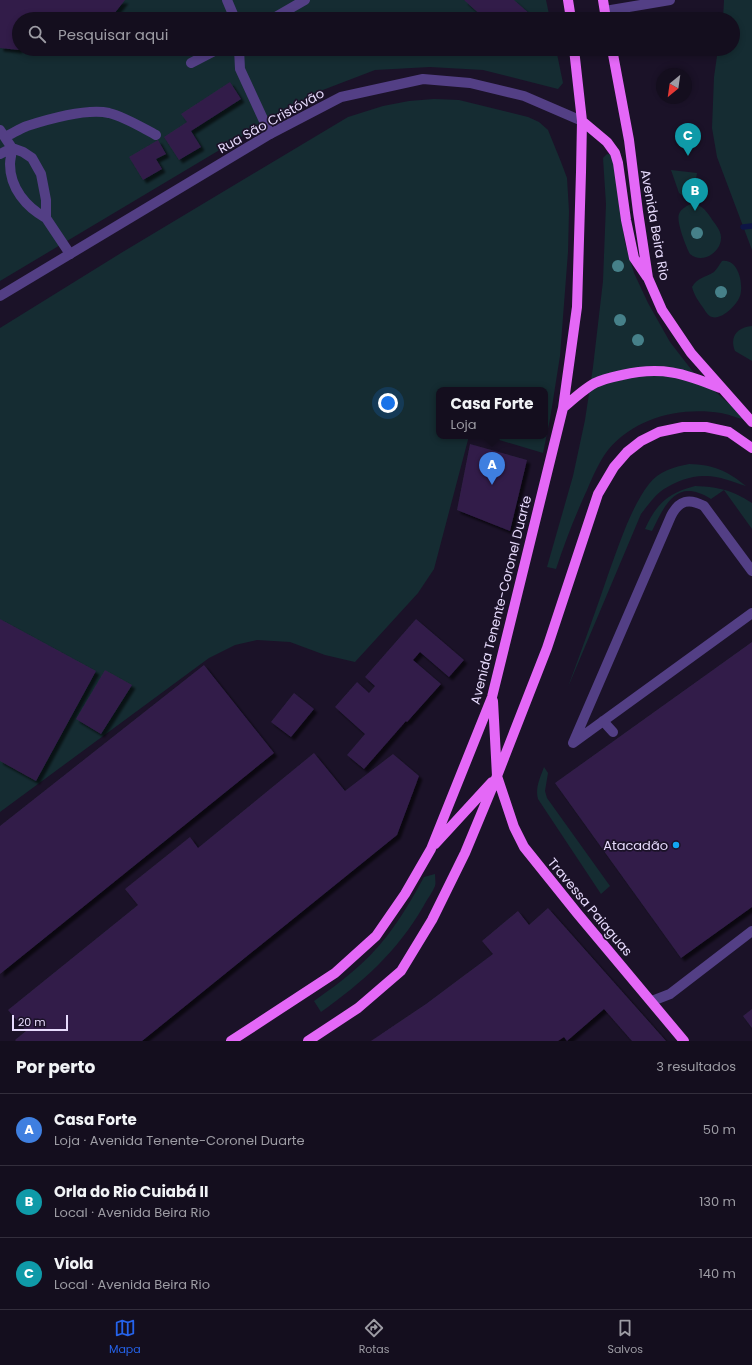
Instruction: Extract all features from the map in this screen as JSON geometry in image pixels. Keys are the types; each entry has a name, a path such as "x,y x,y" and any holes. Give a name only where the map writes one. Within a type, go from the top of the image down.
{"main road":[{"path":"568,0 569,12"},
{"path":"603,0 605,12"},
{"path":"575,56 582,121 607,142 615,153 634,258 648,278"},
{"name":"Avenida Beira Rio","path":"613,56 629,140 648,278 662,310 690,352 752,422"},
{"name":"Avenida Tenente-Coronel Duarte","path":"231,1041 335,973 376,936 405,894 431,849 492,697 563,408 577,307 582,172 582,121"},
{"path":"563,408 595,383 604,379 641,371 659,370 678,373 694,377 722,389"},
{"path":"308,1041 358,1008 401,971 432,920 465,853 498,776 547,648 598,494 614,467 641,441 659,432 683,427 706,427 729,432 752,448"},
{"path":"431,849 498,776 492,697"},
{"name":"Travessa Paiaguas","path":"498,776 514,827 524,847 684,1041"}],"street":[{"path":"227,0 232,12"},
{"path":"284,12 305,0"},
{"path":"619,12 670,0"},
{"path":"191,63 204,56"},
{"path":"239,56 240,69 270,134"},
{"name":"Rua São Cristóvão","path":"0,296 270,134 342,97 423,79 470,83 524,96 582,121"},
{"path":"46,218 46,200 41,174 32,158 23,152 12,148 2,134 26,126 77,114 95,112 108,113 122,118 156,135"},
{"path":"0,154 12,148"},
{"path":"12,148 10,164 16,187 28,205 36,213 46,218 70,254"},
{"path":"752,571 704,506 692,501 679,504 674,509 574,743 752,613"},
{"path":"604,721 613,732"},
{"path":"652,1001 670,994 752,931"}],"green space":[{"path":"0,0 546,0 549,12 12,12 12,56 557,56 563,83 558,89 483,70 430,67 375,70 315,93 0,281"},
{"path":"724,0 752,0 752,250 717,157 712,128 714,77 717,56 740,56 740,12 723,12"},
{"path":"434,99 459,100 528,117 539,122 548,130 567,178 569,211 568,252 560,356 548,429 548,387 436,387 436,439 468,439 434,569 418,593 355,662 325,655 290,642 257,640 235,645 209,658 0,812 0,328 121,253 348,117 383,106 409,101"},
{"path":"607,154 612,155 625,243 634,273 648,303 670,342 694,373 750,422 721,413 690,412 675,413 660,417 645,422 632,429 608,450 596,469 574,519 556,569 547,567 573,476 585,420 593,367 603,281 606,204 603,158"},
{"path":"671,170 697,173 695,186 689,196 685,197 679,193"},
{"path":"691,204 701,206 705,210 721,234 718,248 715,252 705,257 695,257 690,254 680,228 678,217 679,214 684,208"},
{"path":"722,261 728,261 736,268 740,279 741,291 738,300 729,311 720,316 712,317 707,314 700,304 692,287 699,280 714,272"},
{"path":"752,326 752,361 735,351 733,341 739,330"},
{"path":"496,439 546,439 543,453"},
{"path":"689,464 719,469 746,486 716,477 696,476 679,481 669,486 661,491 652,500 641,514 568,687 621,538 631,515 649,484 657,476 672,468"},
{"path":"695,486 711,487 725,490 732,492 752,503 752,529 724,490 711,499 699,493 689,491 680,493 673,497 667,504 652,531 645,529 649,520 664,501 677,492"},
{"path":"544,767 548,773 545,791 547,798 610,886 601,894 538,799 538,787"},
{"path":"435,874 434,889 402,939 365,978 321,1012 314,1001 371,955 397,922 424,877"}],"building":[{"path":"0,0 125,0 116,12 12,12 12,49 0,48"},
{"path":"464,0 514,0 528,12 477,12"},
{"path":"230,82 241,99 191,131 201,147 179,160 164,137 187,122 181,114"},
{"path":"158,140 166,154 156,159 162,169 143,180 129,157"},
{"path":"470,444 527,460 510,531 457,510"},
{"path":"0,619 96,671 36,781 0,761"},
{"path":"416,619 464,660 449,677 420,652 413,660 441,684 364,769 347,755 365,734 335,707 357,682 369,693 375,686 365,677"},
{"name":"Atacadão","path":"752,642 752,907 681,958 555,783"},
{"path":"204,665 274,753 0,974 0,826"},
{"path":"105,670 132,685 101,734 76,719"},
{"path":"294,693 314,709 291,737 271,722"},
{"path":"314,753 345,791 393,754 419,776 397,835 142,1041 15,1040 26,1031 8,1010 138,905 125,889 190,837 198,848"},
{"path":"548,908 666,1041 632,1041 604,1009 567,1041 564,1037 558,1041 371,1041 426,1004 493,954 482,941 518,911 529,925"},
{"path":"752,1009 752,1028 743,1016"}],"waterway":[{"path":"743,227 752,226"}],"place":[{"name":"Viola","path":"688,156"},
{"name":"Orla do Rio Cuiabá II","path":"695,211"},
{"name":"Casa Forte","path":"492,485"},
{"name":"Atacadão","path":"676,845"}]}
